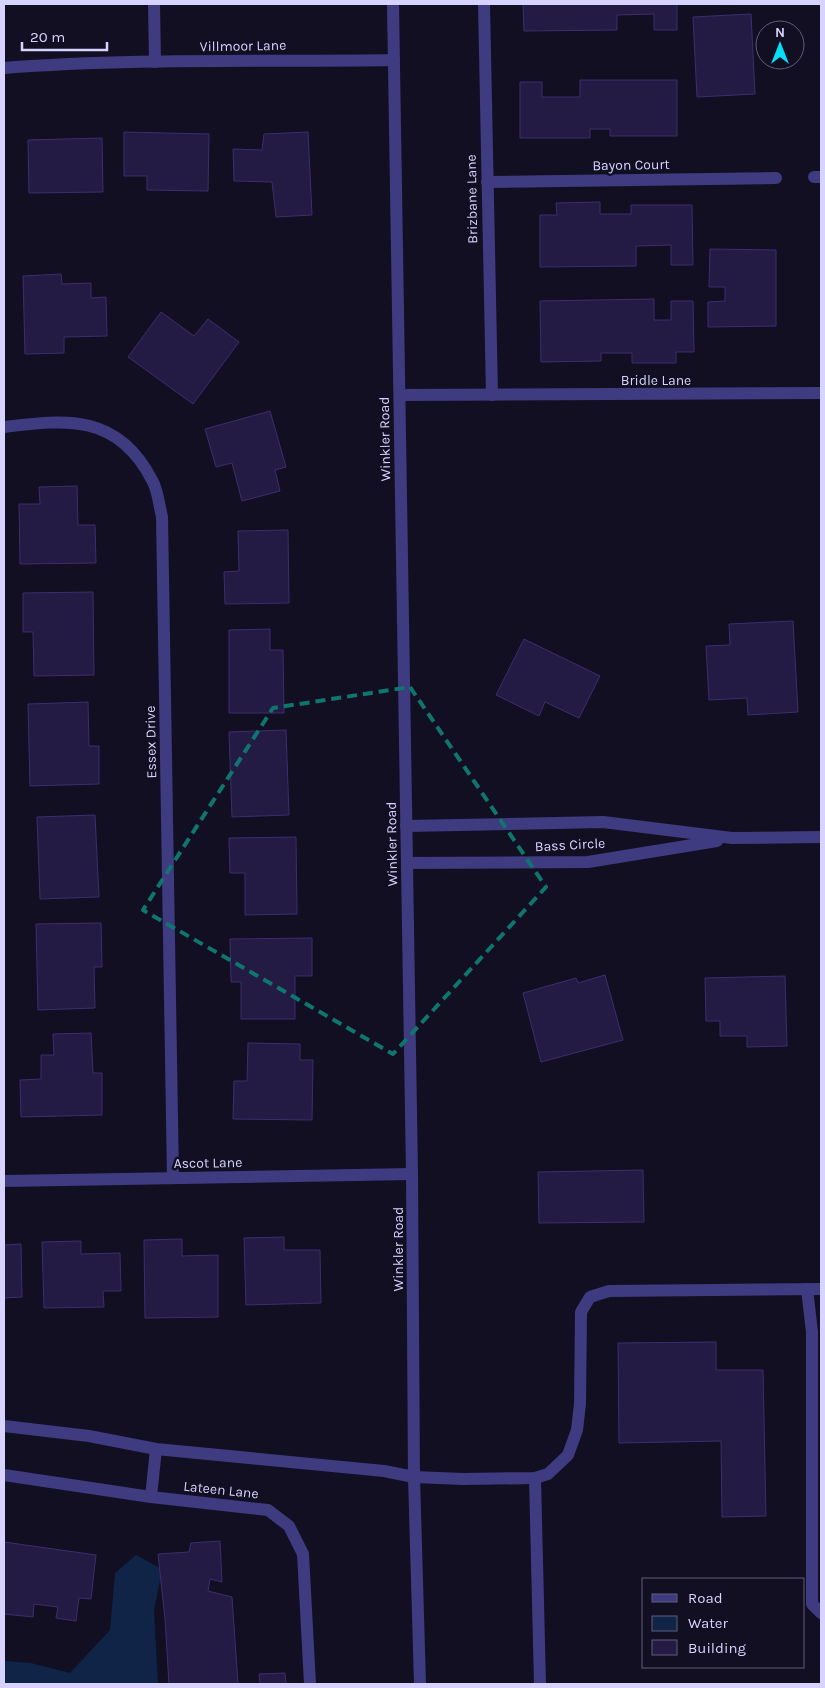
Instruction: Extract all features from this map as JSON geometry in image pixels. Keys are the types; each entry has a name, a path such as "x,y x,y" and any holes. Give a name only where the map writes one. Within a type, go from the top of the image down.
{"street":[{"path":"154,4 155,62"},
{"name":"Winkler Road","path":"393,4 412,1174 414,1477 420,1684"},
{"name":"Brizbane Lane","path":"484,4 492,394"},
{"name":"Villmoor Lane","path":"4,68 155,62 394,60"},
{"name":"Bayon Court","path":"487,182 776,178"},
{"name":"Bridle Lane","path":"400,395 821,393"},
{"name":"Essex Drive","path":"4,427 41,422 73,422 105,430 133,451 148,473 153,481 162,517 173,1178"},
{"name":"Bass Circle","path":"406,826 603,822 732,838 821,837"},
{"name":"Bass Circle","path":"407,863 588,862 732,838"},
{"name":"Ascot Lane","path":"4,1181 412,1174"},
{"path":"807,1289 812,1332 812,1604 821,1613"},
{"path":"4,1426 89,1436 156,1449 384,1470 414,1477 463,1479 536,1478 548,1474 568,1456 577,1430 580,1404 582,1312 590,1297 608,1291 821,1289"},
{"path":"151,1497 156,1449"},
{"name":"Lateen Lane","path":"4,1475 151,1497 268,1510 288,1526 303,1554 310,1684"},
{"path":"536,1478 540,1684"}],"highlighted area":[{"path":"410,687 546,887 393,1054 143,910 273,708"}],"water":[{"path":"136,1555 162,1569 154,1611 158,1684 4,1684 4,1661 31,1663 70,1673 110,1630 115,1573"}],"building":[{"path":"523,4 677,4 677,30 654,30 654,14 617,15 617,30 524,31"},
{"path":"751,14 755,94 697,97 693,17"},
{"path":"580,80 677,80 677,136 610,136 610,129 590,129 590,138 520,138 520,82 542,82 542,97 580,97"},
{"path":"124,132 209,134 208,191 147,190 147,176 124,176"},
{"path":"308,132 312,215 276,217 272,182 234,181 233,149 262,150 264,134"},
{"path":"102,138 103,192 29,193 28,140"},
{"path":"600,202 600,214 631,214 631,205 692,205 693,265 671,265 671,245 636,246 636,266 540,267 540,215 557,215 556,203"},
{"path":"710,249 776,250 776,326 708,327 708,302 725,301 725,287 709,287"},
{"path":"61,274 62,284 91,283 91,298 106,297 107,336 64,337 64,353 25,354 23,276"},
{"path":"654,299 654,320 671,320 671,301 693,301 694,352 676,352 676,363 632,363 632,353 601,353 601,361 541,362 540,301"},
{"path":"161,312 194,336 208,319 239,342 193,404 128,357"},
{"path":"270,411 286,467 275,470 280,491 242,501 232,463 216,467 205,429"},
{"path":"77,486 78,525 95,525 96,563 20,564 19,504 40,504 39,487"},
{"path":"288,530 289,603 225,604 224,572 239,571 238,531"},
{"path":"93,592 94,675 34,676 33,632 23,632 23,593"},
{"path":"793,621 798,712 748,715 747,698 709,700 706,646 730,645 729,624"},
{"path":"270,629 270,650 283,650 284,713 229,713 229,630"},
{"path":"524,639 600,676 579,718 545,702 539,716 496,695"},
{"path":"88,702 89,746 99,746 99,784 30,786 28,704"},
{"path":"286,730 289,815 232,817 229,732"},
{"path":"95,815 99,897 40,899 37,817"},
{"path":"296,837 297,914 245,915 245,873 230,873 229,838"},
{"path":"101,923 102,967 94,967 95,1008 38,1010 36,924"},
{"path":"312,938 312,976 295,976 295,1019 241,1019 241,982 231,982 230,939"},
{"path":"605,975 623,1040 541,1062 523,993 576,978 578,983"},
{"path":"785,976 787,1046 747,1047 747,1036 720,1036 720,1021 706,1021 705,978"},
{"path":"91,1033 93,1073 102,1073 102,1115 21,1117 20,1080 41,1079 41,1055 54,1055 53,1034"},
{"path":"248,1043 300,1044 300,1060 313,1060 312,1120 233,1119 234,1081 247,1081"},
{"path":"643,1170 644,1222 539,1223 538,1172"},
{"path":"284,1237 284,1250 320,1250 321,1303 246,1305 244,1238"},
{"path":"182,1239 182,1256 218,1255 218,1317 145,1318 144,1240"},
{"path":"81,1241 81,1254 120,1253 121,1291 103,1291 104,1307 44,1308 42,1242"},
{"path":"21,1244 22,1297 4,1298 4,1245"},
{"path":"716,1342 716,1370 763,1370 766,1516 722,1517 721,1441 619,1443 618,1343"},
{"path":"220,1541 222,1582 210,1579 208,1591 232,1597 238,1684 169,1684 158,1554 189,1552 191,1543"},
{"path":"4,1542 96,1555 91,1599 79,1598 76,1621 56,1618 58,1607 34,1604 33,1617 4,1614"},
{"path":"285,1673 286,1684 260,1684 259,1674"}]}
